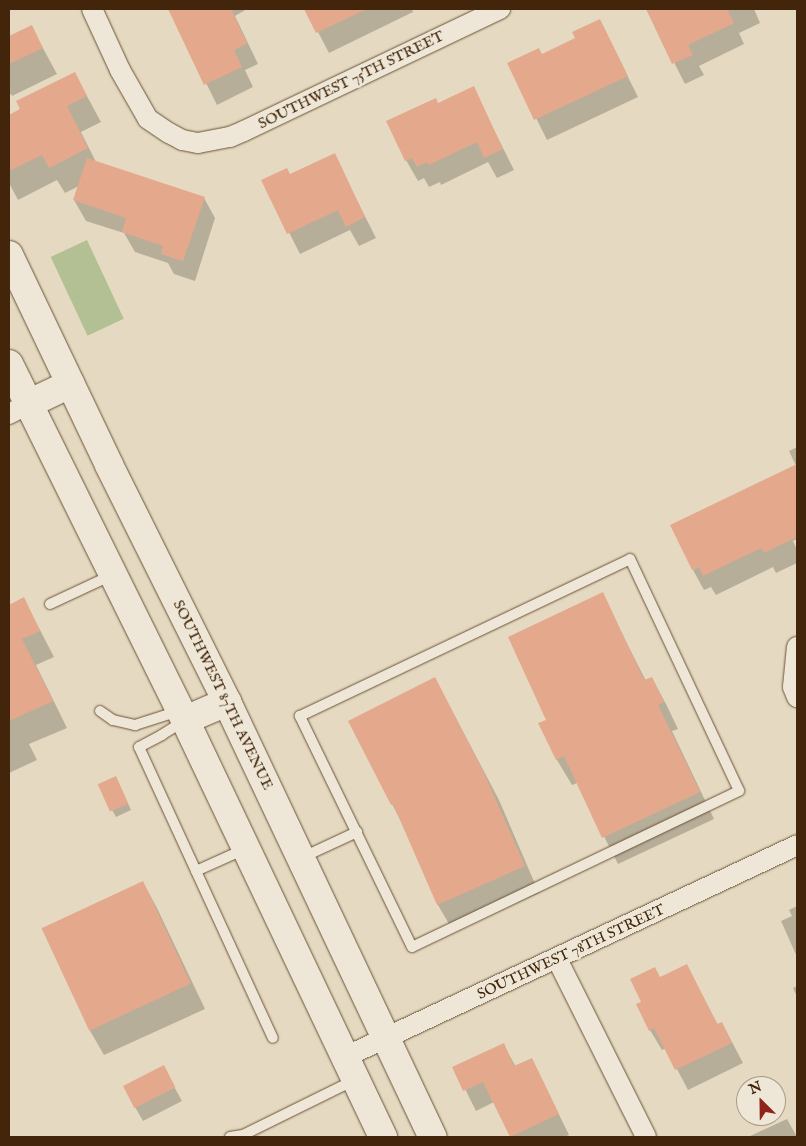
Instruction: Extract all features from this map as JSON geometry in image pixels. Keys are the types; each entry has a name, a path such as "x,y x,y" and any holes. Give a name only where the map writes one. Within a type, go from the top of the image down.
{"main road":[{"name":"SOUTHWEST 87TH AVENUE","path":"9,255 70,384 227,702 433,1137"},
{"path":"9,364 18,409 112,575 182,715 383,1137"},
{"path":"18,409 70,384"},
{"path":"182,715 227,702"}],"street":[{"name":"SOUTHWEST 75TH STREET","path":"92,9 120,70 148,119 158,128 182,140 198,143 230,137 244,131 500,9"},
{"path":"797,647 792,687 797,697"},
{"name":"SOUTHWEST 78TH STREET","path":"350,1068 385,1038 797,845"},
{"path":"557,959 646,1137"}],"lane":[{"path":"630,560 739,791 412,947 357,832 300,716 630,560"},
{"path":"50,604 112,575"},
{"path":"100,711 113,720 135,725 182,715"},
{"path":"182,715 162,735 138,747 273,1038"},
{"path":"301,858 357,832"},
{"path":"196,871 245,848"},
{"path":"230,1137 243,1136 350,1068"}],"green space":[{"path":"87,240 124,319 88,336 51,257"}],"building":[{"path":"168,9 231,9 247,43 234,50 242,67 204,85"},
{"path":"304,9 367,9 316,33"},
{"path":"646,9 727,9 734,23 688,45 693,55 672,64"},
{"path":"600,19 628,76 534,120 507,63 539,48 542,54 575,38 572,32"},
{"path":"32,25 43,48 9,64 9,36"},
{"path":"75,72 87,96 67,106 88,148 49,168 42,155 9,171 9,115 20,109 16,101"},
{"path":"474,86 503,149 484,158 477,142 429,165 427,162 417,167 412,158 405,161 386,121 436,98 438,103"},
{"path":"335,153 365,217 346,227 338,210 287,234 261,180 287,168 290,174"},
{"path":"87,158 205,197 183,261 161,254 163,246 122,232 126,218 73,200"},
{"path":"797,464 797,537 764,553 761,548 703,576 699,567 692,570 670,525"},
{"path":"603,592 644,680 652,677 664,702 658,705 700,792 602,838 564,756 556,760 538,723 546,720 508,637"},
{"path":"24,597 40,631 22,639 53,701 9,721 9,605"},
{"path":"435,677 484,773 525,866 437,905 393,804 391,805 348,721"},
{"path":"116,776 128,803 110,812 98,784"},
{"path":"143,881 191,983 89,1031 41,928"},
{"path":"687,964 717,1024 722,1022 732,1043 675,1070 654,1028 649,1031 636,1004 641,1002 630,979 655,967 660,977"},
{"path":"504,1043 514,1066 532,1058 559,1114 510,1137 483,1082 463,1091 452,1067"},
{"path":"164,1065 175,1087 134,1108 123,1086"}]}
